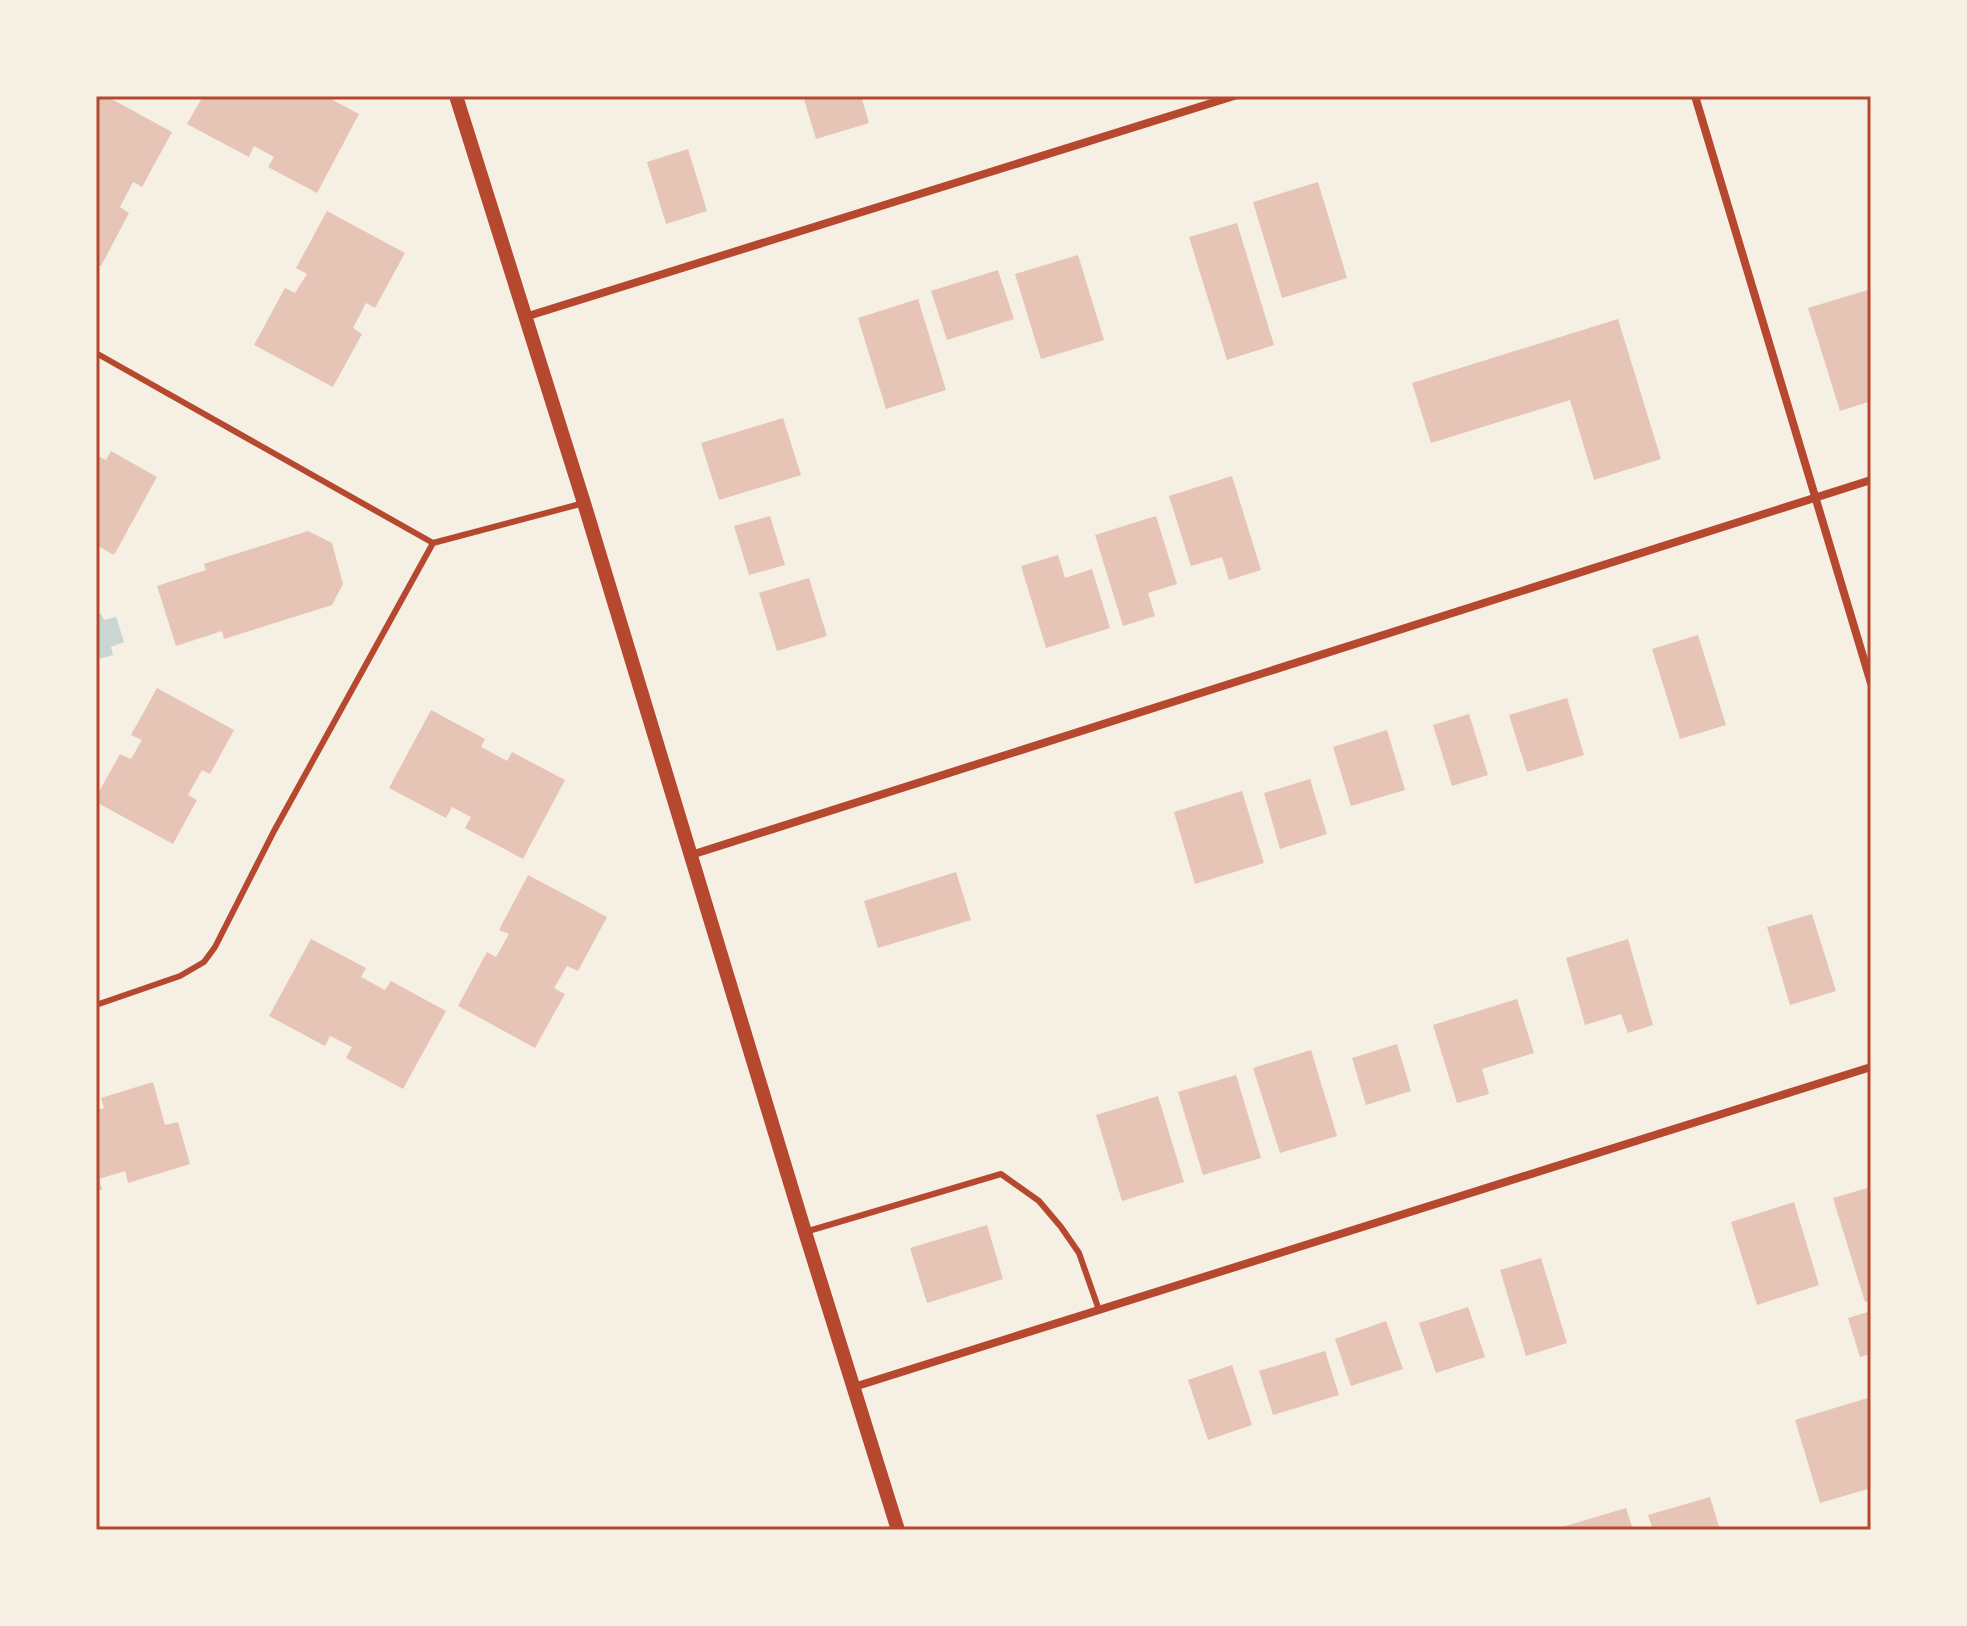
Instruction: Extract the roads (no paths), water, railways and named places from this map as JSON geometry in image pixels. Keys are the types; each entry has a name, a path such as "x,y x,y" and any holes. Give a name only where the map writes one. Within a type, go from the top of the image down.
{"street":[{"path":"456,96 584,503 898,1530"},
{"path":"524,317 1234,96"},
{"path":"1695,96 1871,683"},
{"path":"691,855 1871,480"},
{"path":"854,1387 1871,1067"}],"lane":[{"path":"96,353 433,543 584,503"},
{"path":"96,1005 180,976 204,962 215,947 274,831 433,543"},
{"path":"805,1232 1001,1174 1039,1201 1061,1227 1079,1253 1099,1310"}]}
